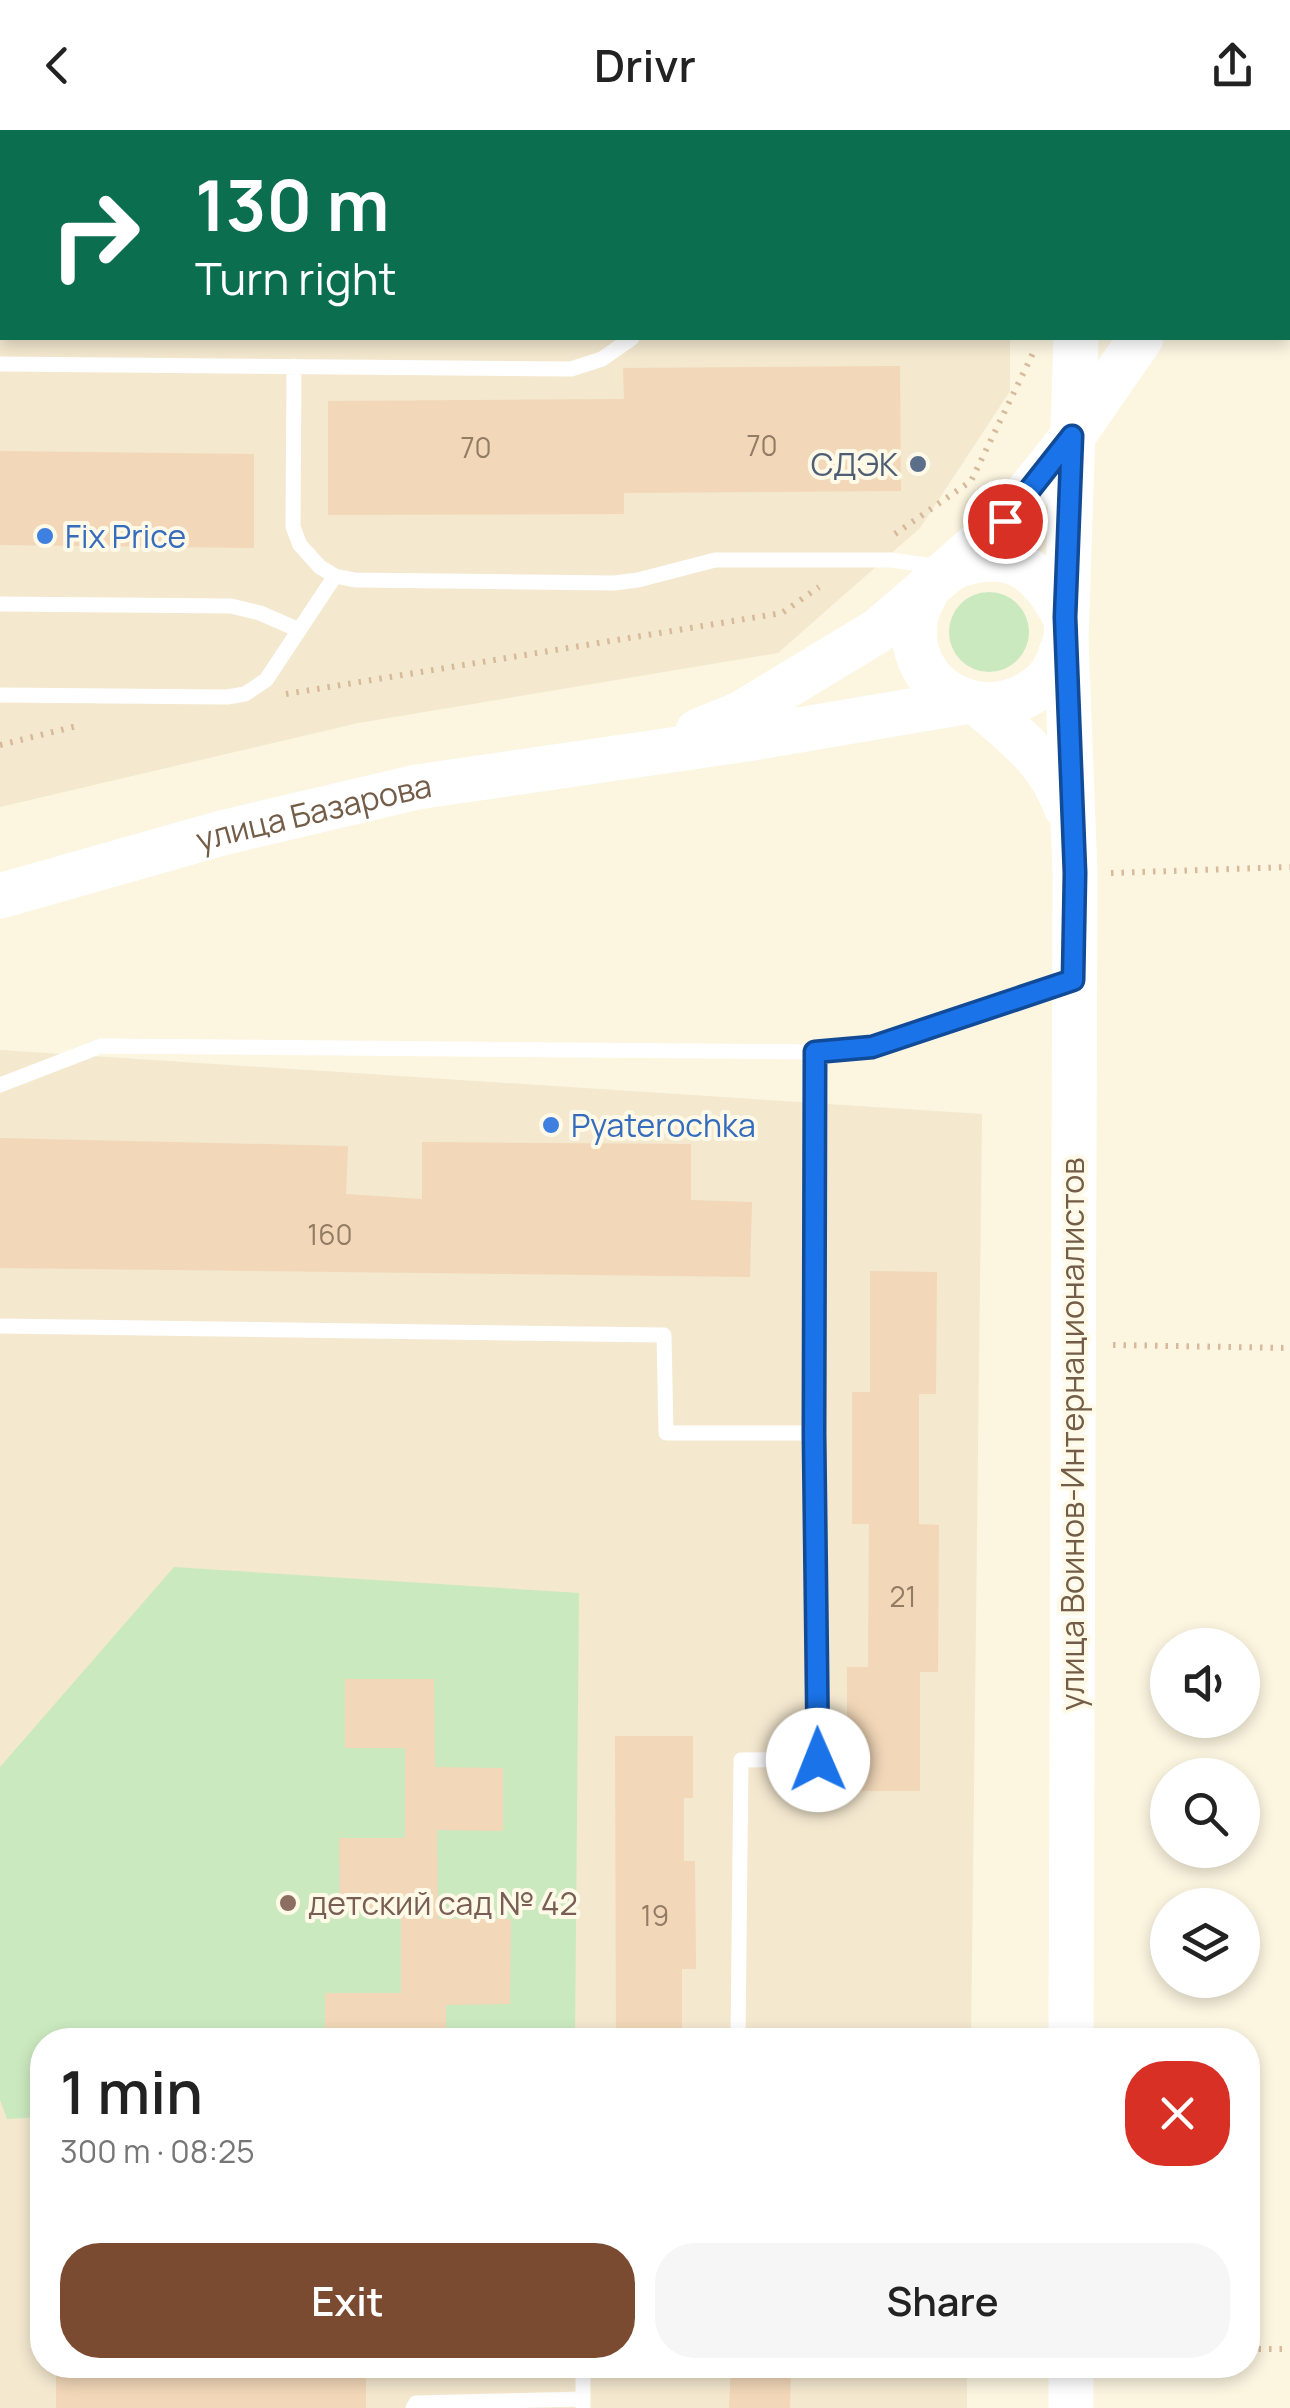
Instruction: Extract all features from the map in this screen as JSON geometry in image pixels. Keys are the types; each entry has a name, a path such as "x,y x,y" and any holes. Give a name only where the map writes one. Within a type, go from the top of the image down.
{"main road":[{"path":"1072,436 1076,340"},
{"name":"улица Базарова","path":"636,754 742,713 879,630 1005,521 1072,436 1139,340"},
{"name":"улица Базарова","path":"0,896 317,808 417,787 972,703 1000,706 1028,696 1052,674 1065,629 1072,436"},
{"name":"улица Базарова","path":"939,578 977,558 1006,559 1032,571 1052,592 1065,629"},
{"path":"939,578 916,614 915,644 925,671 944,692 972,703 1039,756 1059,786 1073,828"},
{"name":"улица Воинов-Интернационалистов","path":"1065,629 1075,873 1071,2028"},
{"path":"1071,2378 1071,2408"}],"lane":[{"path":"0,364 571,369 602,359 629,340"},
{"path":"294,366 293,527 309,557 335,576 355,580 614,583 715,560 857,560 916,562 939,578"},
{"path":"0,694 245,694 266,680 335,576"},
{"path":"0,604 231,606 260,613 299,630"},
{"path":"0,1085 101,1046 815,1052 872,1047 1073,980"},
{"path":"738,2028 741,1760 818,1760 815,1052"},
{"path":"0,1326 664,1336 666,1434 814,1434"},
{"path":"413,2408 416,2403 583,2403"}],"path":[{"path":"276,695 782,613 971,481 1034,352 1035,340"},
{"path":"0,746 99,720"},
{"path":"1075,873 1183,873 1290,867"},
{"path":"1072,1344 1290,1348"},
{"path":"1260,2348 1290,2349"}],"shaded area":[{"path":"0,340 1010,340 1010,391 920,528 778,653 358,723 0,807"},
{"path":"0,1050 982,1114 971,2028 30,2028 30,2378 967,2378 967,2408 0,2408"}],"green space":[{"path":"989,592 1004,595 1017,604 1026,617 1026,647 1017,660 1004,669 989,672 974,669 961,660 952,647 949,632 952,617 961,604 974,595"},
{"name":"детский сад № 42","path":"174,1567 579,1593 575,2028 30,2028 30,2118 7,2119 0,2100 0,1767"}],"building":[{"path":"900,366 901,491 624,493 624,514 328,515 328,401 624,399 623,368"},
{"path":"0,451 254,454 254,548 0,545"},
{"path":"0,1138 348,1146 346,1194 422,1199 422,1142 691,1144 691,1200 752,1202 750,1277 0,1268"},
{"path":"870,1271 937,1272 936,1394 919,1394 919,1524 939,1525 938,1672 920,1672 920,1791 847,1791 847,1667 868,1667 869,1524 852,1524 852,1392 870,1392"},
{"path":"345,1679 434,1679 435,1767 503,1768 503,1831 437,1830 438,1919 511,1919 510,2004 446,2005 446,2028 325,2028 325,1993 401,1993 401,1910 340,1909 339,1838 405,1838 405,1748 345,1748"},
{"path":"615,1736 693,1736 693,1798 684,1798 684,1861 695,1861 696,1969 682,1969 682,2028 616,2028"},
{"path":"56,2378 366,2378 366,2408 56,2408"},
{"path":"730,2378 791,2378 790,2408 729,2408"}],"place":[{"name":"СДЭК","path":"918,464"},
{"name":"Fix Price","path":"45,536"},
{"name":"Pyaterochka","path":"551,1125"},
{"name":"детский сад № 42","path":"288,1903"}],"route":[{"path":"818,1760 815,1052 872,1047 1073,980 1075,873 1065,617 1072,436 1005,521"}]}
